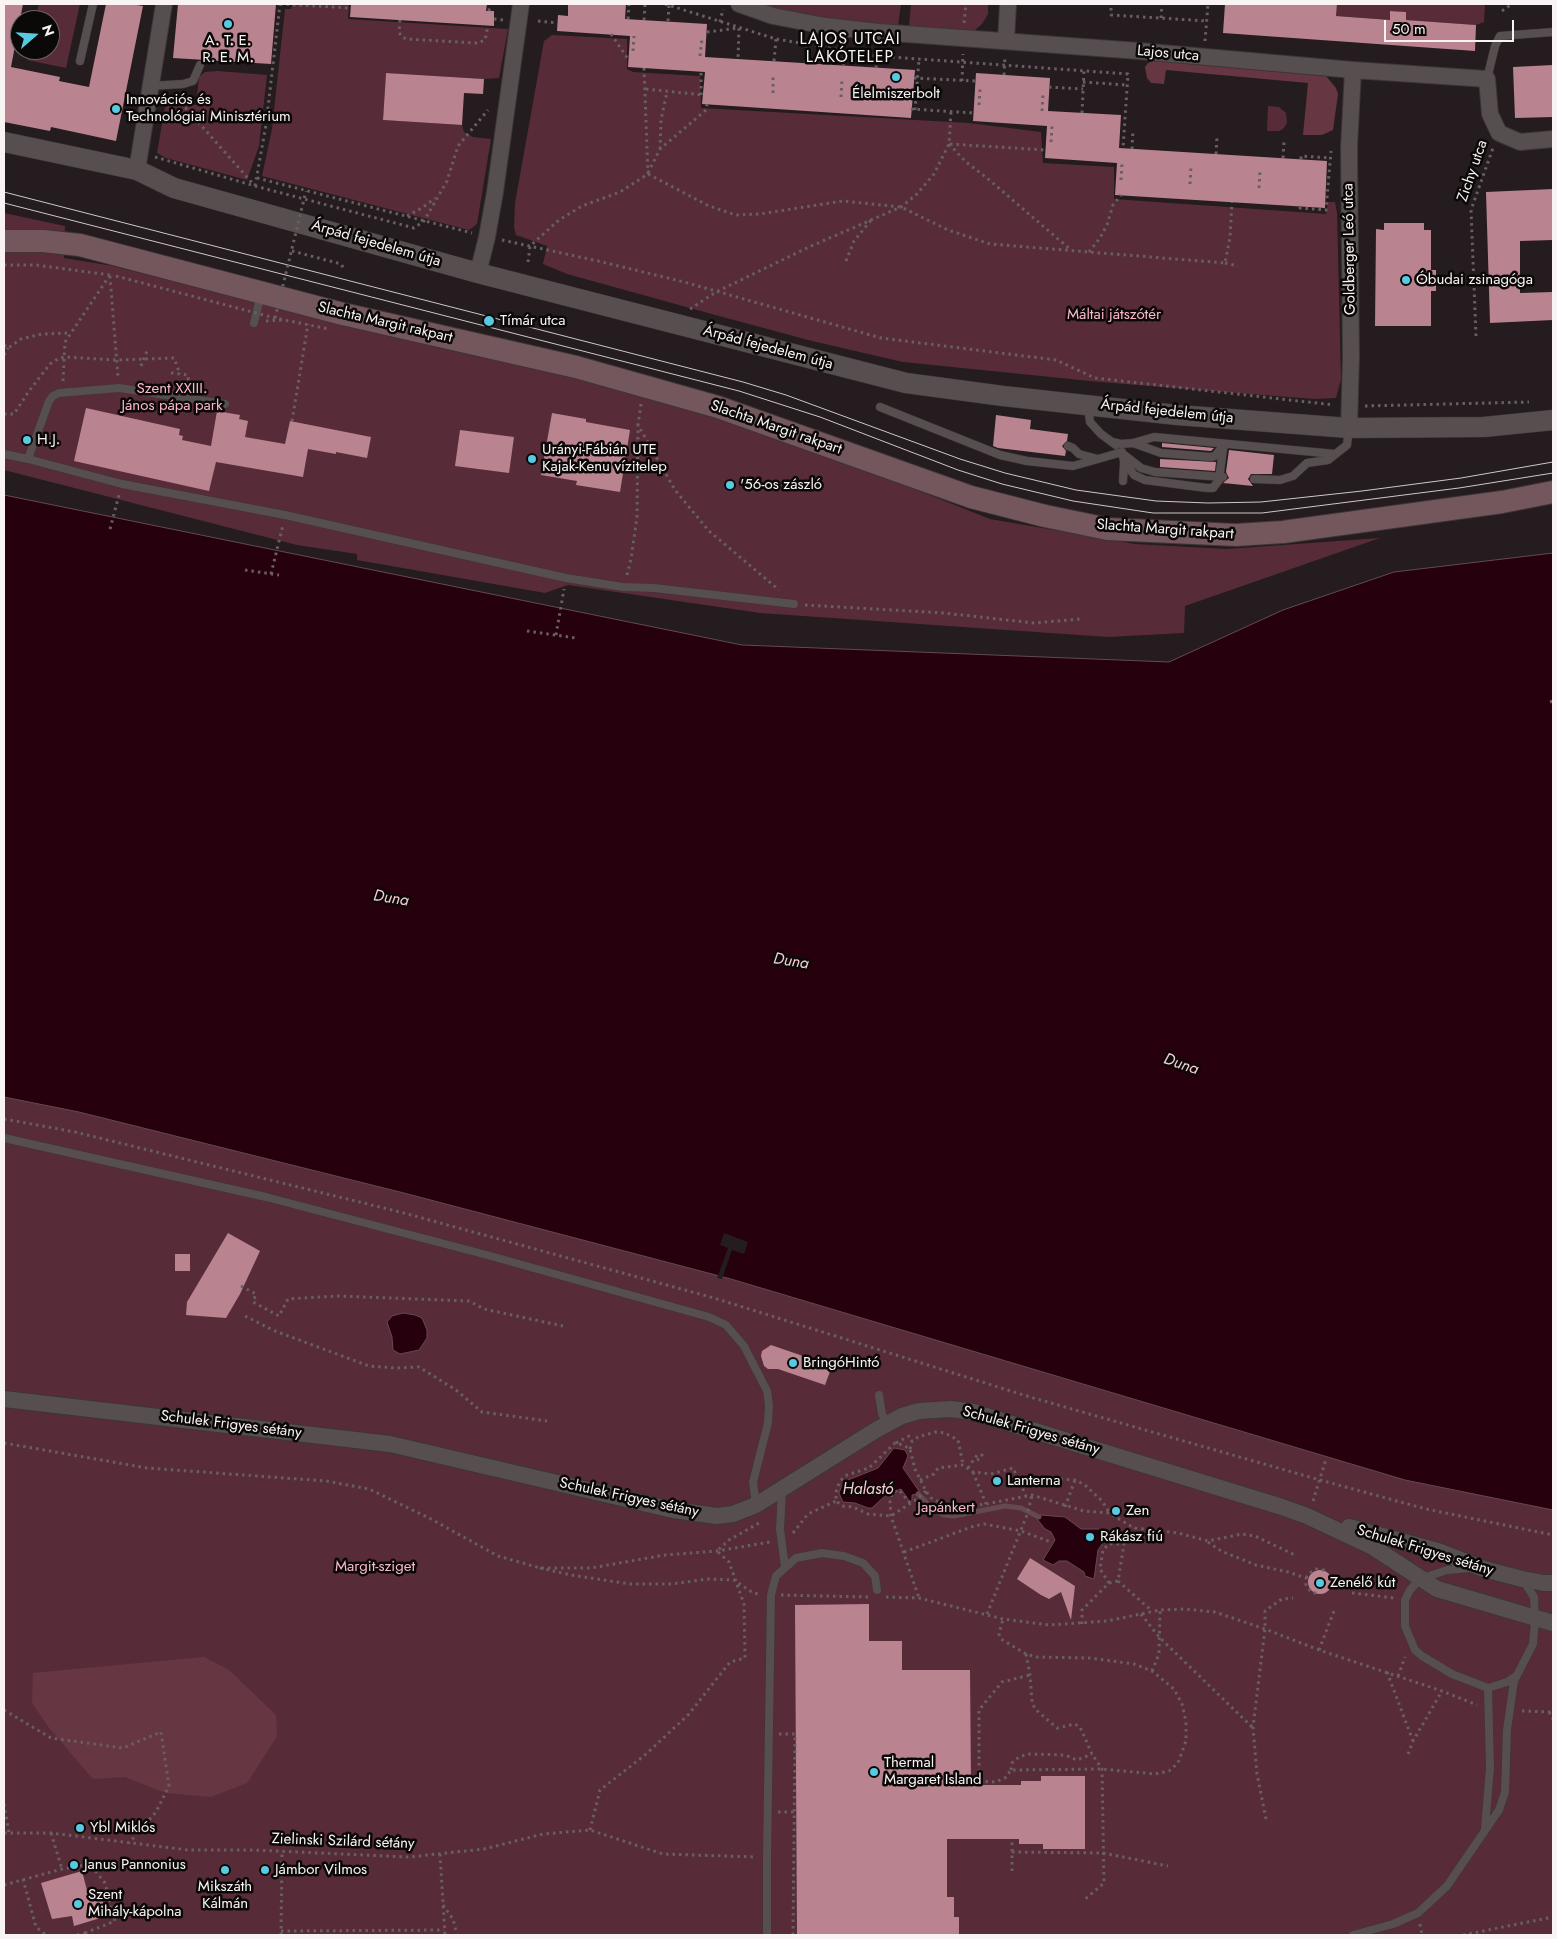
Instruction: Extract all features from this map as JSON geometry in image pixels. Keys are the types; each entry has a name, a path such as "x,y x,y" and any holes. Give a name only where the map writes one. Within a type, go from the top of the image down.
{"main road":[{"name":"Slachta Margit rakpart","path":"4,241 43,241 80,245 343,314 576,367 718,407 971,497 1045,516 1108,529 1236,535 1283,532 1502,502 1553,492"}],"street":[{"path":"139,161 163,4"},
{"path":"478,272 487,237 521,4"},
{"name":"Lajos utca","path":"739,4 772,16 825,26 879,32 1487,79"},
{"path":"1006,42 1008,4"},
{"name":"Goldberger Leó utca","path":"1350,428 1349,148 1353,70"},
{"path":"1487,79 1490,114 1499,133 1520,142 1553,139"},
{"name":"Árpád fejedelem útja","path":"4,142 139,161 174,188 478,272 906,383 1003,396 1177,415 1350,428 1484,427 1553,420"},
{"name":"Schulek Frigyes sétány","path":"4,1399 390,1444 687,1513 717,1516 733,1514 756,1504 887,1423 919,1411 951,1409 973,1412 1307,1516 1438,1552 1484,1569 1550,1585"},
{"name":"Schulek Frigyes sétány","path":"1307,1516 1373,1547 1437,1589 1553,1623"},
{"path":"1535,1619 1553,1614"}],"lane":[{"path":"80,61 93,4"},
{"path":"1487,79 1495,46 1500,36 1553,32"},
{"path":"150,86 183,84 193,81 200,65"},
{"path":"254,323 261,292"},
{"path":"28,459 49,401 53,396 62,392 119,388 225,404"},
{"path":"1087,404 1090,422 1101,434 1113,442 1128,460 1141,468 1155,472 1222,477"},
{"path":"880,407 1000,455 1026,462 1073,466 1122,452"},
{"path":"1254,480 1280,480 1293,476 1307,463 1328,460 1347,445 1350,428"},
{"path":"1113,442 1121,444 1133,443 1154,436 1335,454"},
{"path":"1133,443 1161,453 1211,457 1215,456 1225,444"},
{"path":"1124,461 1134,475 1145,480 1213,488 1222,477 1223,449 1225,444"},
{"path":"1068,446 1079,454 1098,459"},
{"path":"1122,452 1125,468 1123,481"},
{"path":"4,454 122,484 285,515 566,578 794,604"},
{"path":"4,1138 266,1197 487,1255 709,1317 726,1325 744,1346 767,1391 769,1405 768,1423 753,1482 756,1504"},
{"path":"879,1395 882,1414 887,1423"},
{"path":"782,1489 780,1540 785,1567"},
{"path":"767,1935 771,1595 776,1576 796,1558 822,1553 844,1556 863,1563 875,1576 878,1594"},
{"path":"1484,1569 1465,1568 1447,1570 1420,1579 1410,1590 1405,1600 1405,1626 1415,1650 1452,1674 1488,1688 1507,1682 1517,1675"},
{"path":"1353,1935 1393,1924 1418,1913 1447,1886 1498,1810 1506,1792 1507,1730 1514,1681 1533,1644 1534,1597 1522,1579"},
{"path":"1487,1827 1490,1768 1488,1688"}],"path":[{"path":"255,186 266,125 280,4 348,7"},
{"path":"489,11 490,4"},
{"path":"628,4 628,19"},
{"path":"644,20 645,4"},
{"path":"720,22 724,4"},
{"path":"1161,18 1162,4"},
{"path":"1204,56 1208,4"},
{"path":"1502,11 1512,4"},
{"path":"668,21 669,5"},
{"path":"1111,8 1111,15 1207,21"},
{"path":"703,17 703,24"},
{"path":"494,19 506,20"},
{"path":"400,20 399,32 401,36 406,38 458,42 478,43 485,40 488,26"},
{"path":"538,21 557,23"},
{"path":"707,32 739,28 738,58"},
{"path":"611,34 628,59"},
{"path":"633,51 634,36"},
{"path":"700,56 702,39"},
{"path":"774,61 776,39"},
{"path":"806,63 807,44"},
{"path":"843,66 844,50"},
{"path":"876,68 877,56"},
{"path":"919,59 913,110 974,113"},
{"path":"1004,75 1005,65"},
{"path":"644,68 648,174"},
{"path":"1082,113 1084,71"},
{"path":"646,89 702,95 702,72"},
{"path":"1123,148 1123,124 1128,74"},
{"path":"772,93 774,76"},
{"path":"916,78 976,81"},
{"path":"841,97 842,80"},
{"path":"1084,82 1127,85"},
{"path":"150,86 183,105 255,186"},
{"path":"1049,87 1083,89"},
{"path":"979,105 980,89"},
{"path":"528,262 530,246 559,220 576,209 620,192 648,174 660,149 661,120 667,92"},
{"path":"1042,111 1044,95"},
{"path":"660,149 706,110 707,104"},
{"path":"139,161 255,186 414,228 424,221 447,181 458,146 487,113 490,106"},
{"path":"687,311 716,292 901,207 917,194 934,174 949,144 951,112"},
{"path":"1051,142 1052,126"},
{"path":"1132,149 1133,130"},
{"name":"Zichy utca","path":"1476,336 1471,210 1499,133"},
{"path":"1216,154 1217,136"},
{"path":"1283,158 1284,142"},
{"path":"949,144 1045,150"},
{"path":"949,144 966,162 1072,251"},
{"path":"1300,207 1326,210 1330,158 1333,146"},
{"path":"1301,159 1301,156 1330,158"},
{"path":"1121,180 1122,163"},
{"path":"1190,184 1191,167"},
{"path":"1259,188 1260,172"},
{"path":"648,174 709,206 736,215 760,214 843,201 901,207 948,230 990,244 1226,263 1238,266"},
{"path":"257,178 487,237 598,261 784,309 880,338 1056,360 1095,378 1351,406 1534,402"},
{"path":"275,318 306,191"},
{"path":"1088,253 1100,238 1107,225 1113,205 1120,195"},
{"path":"406,217 422,208 437,196"},
{"path":"1226,263 1232,202"},
{"path":"846,261 854,241 872,219"},
{"path":"292,251 341,264 344,269"},
{"path":"4,265 36,265 116,276 275,318 329,329"},
{"path":"62,392 65,342 110,275"},
{"path":"110,275 119,388"},
{"path":"292,421 309,321"},
{"path":"4,355 8,348 21,339 42,334 70,333"},
{"path":"4,345 8,348"},
{"path":"141,366 148,351"},
{"path":"4,414 14,414 50,364 64,358 116,360 174,358 180,374"},
{"path":"171,373 188,375 189,398"},
{"path":"623,586 631,559 637,517 638,425 642,403"},
{"path":"638,425 675,490 709,531 794,604 944,613 1034,623 1081,619"},
{"path":"110,529 122,484"},
{"path":"271,574 285,515"},
{"path":"245,570 279,575"},
{"path":"556,635 566,578"},
{"path":"527,631 576,638"},
{"path":"4,1119 75,1132 400,1212 714,1298 1030,1397 1320,1480 1426,1509 1553,1535"},
{"path":"241,1286 256,1294 253,1302 279,1316 288,1298 336,1296 469,1301 484,1309 563,1326"},
{"path":"714,1298 715,1292"},
{"path":"245,1316 276,1332 369,1366 419,1367 456,1390 482,1412 547,1421"},
{"path":"912,1441 935,1432 945,1433 958,1440 963,1465"},
{"path":"836,1501 836,1492 840,1481 847,1475 869,1468 895,1443 909,1436 912,1441 910,1449 924,1493 947,1506 954,1508 986,1504 1032,1495 1084,1512 1109,1513 1134,1528 1178,1533 1208,1541 1221,1551 1256,1565 1306,1578"},
{"path":"4,1443 147,1468 326,1481 369,1489 431,1519 498,1556 571,1576 630,1584 672,1584 707,1579 734,1580 753,1593 869,1597"},
{"path":"895,1443 910,1449"},
{"path":"1315,1496 1326,1459"},
{"path":"968,1468 973,1461"},
{"path":"920,1480 934,1474 938,1468 963,1465 973,1472 986,1504"},
{"path":"973,1472 991,1474 1013,1468 1026,1496"},
{"path":"1022,1486 1060,1479 1075,1480 1091,1490 1102,1501 1109,1513"},
{"path":"1065,1507 1075,1480"},
{"path":"910,1504 899,1490 892,1493 890,1502 891,1516 918,1598"},
{"path":"836,1501 842,1506 853,1507 868,1514 891,1516 924,1493"},
{"path":"987,1614 1021,1531 1032,1495"},
{"path":"540,1568 590,1568 665,1555 717,1551 780,1540 790,1537 808,1514 836,1501"},
{"path":"717,1551 729,1540 780,1511"},
{"path":"904,1552 974,1526 996,1525 1021,1531 1051,1542"},
{"path":"1118,1581 1124,1544 1134,1528"},
{"path":"1208,1541 1242,1534 1255,1536 1298,1556"},
{"path":"1109,1583 1100,1569 1103,1550 1109,1544 1124,1544"},
{"path":"590,1830 600,1790 645,1755 689,1714 730,1662 745,1658 744,1604 729,1562 717,1551"},
{"path":"1319,1594 1311,1592 1306,1585 1306,1578 1316,1569 1324,1570 1325,1572"},
{"path":"1082,1624 1082,1610 1109,1583 1118,1581"},
{"path":"1118,1581 1152,1611"},
{"path":"1352,1593 1405,1600"},
{"path":"878,1594 918,1598 1003,1619 1049,1625 1107,1622 1160,1610 1185,1609 1215,1612 1265,1628 1319,1650 1442,1691 1489,1710"},
{"path":"1266,1819 1257,1774 1253,1727 1265,1628 1265,1611 1282,1599 1293,1598"},
{"path":"1152,1670 1159,1654 1160,1610"},
{"path":"1319,1650 1334,1611"},
{"path":"1141,1614 1159,1638 1253,1727"},
{"path":"1003,1619 999,1634 1001,1639 1026,1654 1038,1657 1090,1658 1134,1664 1152,1670 1174,1689 1182,1704 1186,1722 1186,1741 1178,1763 1169,1771 1155,1774 1102,1769 1011,1770"},
{"path":"1398,1676 1406,1656 1415,1650"},
{"path":"1026,1654 1032,1702 1035,1709 1057,1728 1074,1724 1080,1727 1092,1754 1102,1769 1104,1883 1084,1900"},
{"path":"1387,1672 1412,1741"},
{"path":"1030,1676 1002,1682 979,1710 979,1783 996,1782 1005,1778 1011,1770 1012,1763 1019,1757 1028,1754 1065,1754 1077,1760 1092,1754"},
{"path":"1408,1754 1412,1741 1442,1691"},
{"path":"4,1710 51,1738 78,1742 123,1748 161,1732 169,1786 156,1812 129,1843"},
{"path":"1510,1715 1524,1710 1551,1712 1553,1719"},
{"path":"769,1734 795,1734 794,1935"},
{"path":"4,1804 9,1833"},
{"name":"Zielinski Szilárd sétány","path":"4,1833 51,1833 188,1850 282,1851 409,1857 484,1849 542,1834 590,1830 663,1854 767,1857"},
{"path":"51,1833 62,1868"},
{"path":"1012,1839 1012,1871"},
{"path":"282,1851 281,1933 444,1930"},
{"path":"1012,1852 1103,1853 1168,1866"},
{"path":"440,1854 444,1935"},
{"path":"4,1885 62,1868 90,1864 104,1883 115,1921 85,1934 77,1935"},
{"path":"23,1879 36,1927 46,1935"},
{"path":"443,1904 453,1919 457,1935"},
{"path":"1464,1935 1553,1918"}],"green space":[{"path":"39,4 80,4 66,68 27,60 60,60 60,10 38,10"},
{"path":"292,4 349,4 348,19 508,29 499,78 484,79 386,73 383,120 462,125 464,132 473,137 491,139 477,224 469,230 262,176 272,129 285,9 291,9"},
{"path":"756,4 901,4 898,26 822,18 771,9"},
{"path":"911,4 988,4 988,14 982,24 974,31 909,27"},
{"path":"1337,4 1485,4 1484,22 1476,25 1406,20 1406,12 1391,11 1390,20 1336,16"},
{"name":"Máltai játszótér","path":"552,35 627,39 627,69 633,72 700,76 701,108 969,123 1041,132 1043,163 1114,167 1114,199 1326,214 1328,202 1335,202 1337,213 1341,379 1336,398 1314,399 1100,382 903,362 812,341 708,313 567,274 543,264 547,246 516,235 514,227 515,203 544,41"},
{"path":"218,71 267,75 259,146 247,180 166,158 157,153 165,107 175,103 196,105 199,77 205,72"},
{"path":"1268,106 1279,107 1286,113 1287,123 1283,129 1267,131"},
{"name":"Szent XXIII. János pápa park","path":"4,213 65,226 64,258 113,266 348,326 690,400 990,519 1135,544 1227,549 1380,538 1185,606 1184,633 1108,637 760,613 568,585 545,593 357,560 357,554 297,545 4,470"},
{"name":"Margit-sziget","path":"4,1097 79,1112 404,1193 731,1279 1405,1480 1553,1510 1553,1935 4,1935"}],"shaded area":[{"path":"1153,60 1326,76 1336,88 1338,94 1333,130 1322,135 1303,135 1308,83 1166,70 1164,84 1151,83 1147,78 1145,67"},
{"path":"204,1657 229,1670 276,1715 277,1736 247,1783 211,1797 166,1793 125,1777 93,1779 50,1729 32,1703 33,1673"}],"water":[{"name":"Duna","path":"4,495 742,645 1169,662 1283,610 1394,572 1553,553 1553,1510 1405,1480 731,1279 404,1193 79,1112 4,1097"},
{"path":"403,1313 422,1318 427,1330 427,1338 419,1350 400,1354 393,1350 392,1337 387,1322 392,1316"},
{"name":"Halastó","path":"894,1448 905,1450 908,1456 903,1468 919,1491 918,1494 912,1495 910,1502 901,1489 887,1494 872,1508 843,1502 839,1493 843,1482 878,1468"},
{"path":"1041,1515 1065,1517 1081,1529 1105,1531 1107,1537 1098,1550 1094,1579 1085,1576 1084,1572 1067,1561 1059,1561 1053,1565 1043,1560 1055,1540 1051,1532 1045,1529 1037,1519"}],"pier":[{"path":"724,1233 748,1242 744,1254 732,1250 722,1279 717,1278 728,1248 720,1245"}],"building":[{"path":"4,4 23,4 22,10 10,10 11,67 60,77 59,81 89,87 106,4 143,6 116,141 51,127 50,131 4,122"},
{"path":"178,4 276,4 271,64 173,58"},
{"path":"351,4 487,4 486,11 494,11 494,26 350,17"},
{"path":"568,4 626,4 625,19 707,24 705,57 915,70 911,118 702,104 705,72 628,67 630,36 557,31 558,15 568,16"},
{"path":"1225,4 1337,4 1336,16 1390,20 1390,11 1406,12 1406,20 1476,25 1475,51 1223,33"},
{"path":"1553,65 1553,117 1515,118 1513,67"},
{"path":"386,73 484,79 483,94 464,93 462,125 383,120"},
{"path":"976,73 1050,78 1048,111 1121,115 1119,148 1327,161 1325,208 1115,195 1117,163 1045,158 1047,126 973,121"},
{"path":"1553,189 1553,240 1520,241 1520,293 1553,292 1553,320 1490,323 1486,192"},
{"name":"Óbudai zsinagóga","path":"1384,223 1424,223 1424,230 1431,230 1431,270 1436,270 1436,291 1431,291 1431,326 1375,326 1376,229 1384,230"},
{"path":"86,408 180,429 179,435 183,436 182,440 211,446 217,411 240,415 239,419 248,421 245,437 285,444 290,421 371,437 367,458 308,449 303,477 216,462 209,491 74,461"},
{"path":"552,413 586,419 586,422 630,430 620,492 576,485 577,481 541,475"},
{"path":"996,415 1031,420 1030,429 1068,434 1067,441 1062,446 1066,451 1065,456 993,446"},
{"path":"460,430 514,437 509,473 455,466"},
{"path":"1162,443 1214,448 1211,451 1162,447"},
{"path":"1229,450 1274,455 1272,474 1251,474 1248,479 1253,486 1223,483 1229,478 1226,472"},
{"path":"1160,459 1216,462 1215,471 1160,467"},
{"path":"228,1233 260,1251 240,1294 226,1318 186,1315 187,1302"},
{"path":"175,1254 190,1254 190,1271 175,1271"},
{"name":"BringóHintó","path":"771,1345 832,1366 825,1385 778,1369 768,1369 764,1366 761,1356 762,1351"},
{"path":"1030,1558 1075,1586 1071,1620 1061,1592 1049,1599 1017,1579"},
{"name":"Zenélő kút","path":"1320,1570 1328,1574 1332,1582 1328,1590 1320,1594 1312,1590 1308,1582 1312,1574"},
{"name":"Thermal Margaret Island","path":"869,1604 869,1641 902,1641 902,1670 970,1670 971,1785 1021,1785 1021,1781 1041,1781 1041,1776 1085,1776 1085,1849 1043,1849 1043,1844 1019,1844 1019,1839 947,1839 947,1897 954,1897 954,1917 959,1917 959,1935 797,1935 795,1605"},
{"path":"82,1871 89,1898 101,1894 107,1916 74,1926 72,1916 52,1919 41,1883"}],"waterway":[{"path":"918,1494 934,1510 944,1515 954,1516 1005,1506 1021,1508 1039,1517"}],"tram line":[{"path":"4,192 743,382 786,395 960,459 1005,473 1076,490 1156,501 1208,503 1261,502 1461,478 1553,462"},
{"path":"4,203 739,391 820,417 958,470 1002,484 1073,501 1153,513 1262,513 1459,488 1553,473"}],"place":[{"name":"A. T. E. R. E. M.","path":"228,24"},
{"name":"Élelmiszerbolt","path":"896,77"},
{"name":"Innovációs és Technológiai Minisztérium","path":"116,109"},
{"name":"Óbudai zsinagóga","path":"1406,280"},
{"name":"Tímár utca","path":"489,321"},
{"name":"H.J.","path":"27,440"},
{"name":"Urányi-Fábián UTE Kajak-Kenu vízitelep","path":"532,459"},
{"name":"'56-os zászló","path":"730,485"},
{"name":"BringóHintó","path":"793,1363"},
{"name":"Lanterna","path":"997,1481"},
{"name":"Zen","path":"1116,1511"},
{"name":"Rákász fiú","path":"1090,1537"},
{"name":"Zenélő kút","path":"1320,1583"},
{"name":"Thermal Margaret Island","path":"874,1772"},
{"name":"Ybl Miklós","path":"80,1828"},
{"name":"Janus Pannonius","path":"74,1865"},
{"name":"Mikszáth Kálmán","path":"225,1870"},
{"name":"Jámbor Vilmos","path":"265,1870"},
{"name":"Szent Mihály-kápolna","path":"78,1904"}],"district":[{"name":"LAJOS UTCAI LAKÓTELEP","path":"850,49"}],"park label":[{"name":"Japánkert","path":"946,1508"}]}
